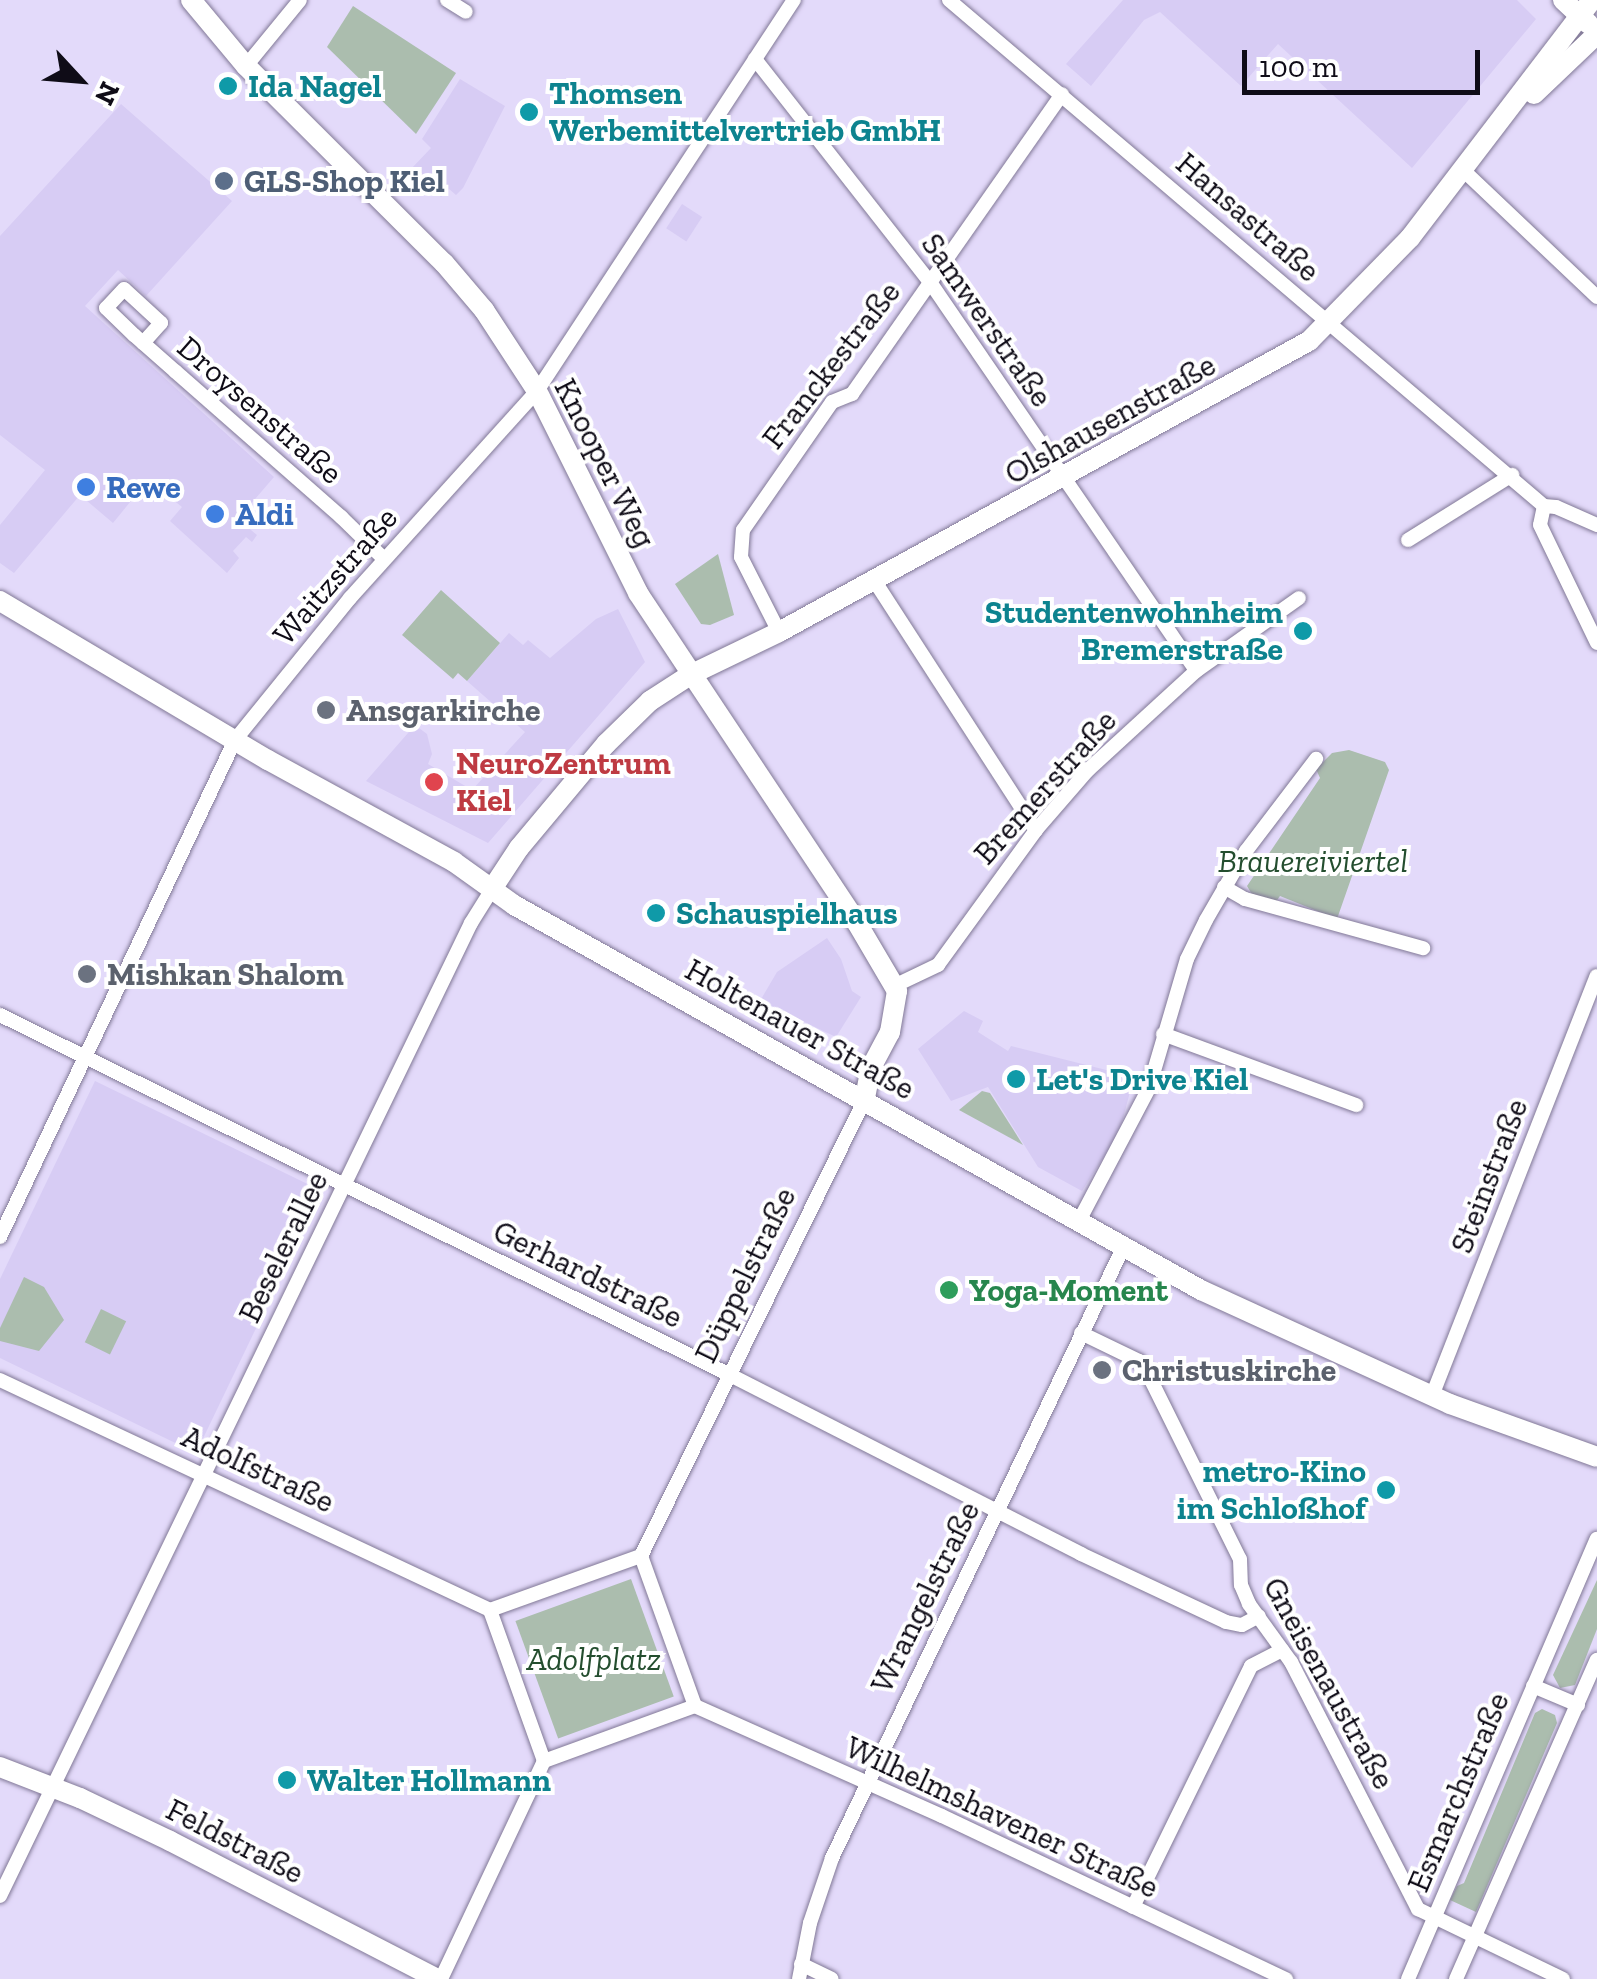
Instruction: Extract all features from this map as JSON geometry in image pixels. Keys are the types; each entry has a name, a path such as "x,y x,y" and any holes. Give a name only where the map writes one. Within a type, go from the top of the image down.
{"main road":[{"name":"Knooper Weg","path":"190,0 246,66 444,263 484,310 537,391 638,593 895,1003"},
{"path":"1578,5 1597,33"},
{"name":"Olshausenstraße","path":"690,675 779,632 1276,363 1329,323 1403,246 1492,132 1578,5"},
{"name":"Olshausenstraße","path":"1492,132 1597,33"},
{"name":"Holtenauer Straße","path":"0,601 235,740 454,862 492,889 1123,1248 1272,1326 1432,1396 1597,1457"},
{"name":"Beselerallee","path":"492,889 519,848 625,723 690,675"},
{"name":"Düppelstraße","path":"858,1095 895,1003"},
{"name":"Feldstraße","path":"0,1767 52,1786 186,1849 439,1979"}],"street":[{"path":"246,66 300,0"},
{"path":"447,0 466,12"},
{"name":"Waitzstraße","path":"0,1238 235,740 384,559 537,391 794,0"},
{"name":"Hansastraße","path":"949,0 1544,506"},
{"name":"Samwerstraße","path":"755,60 930,282 1196,671"},
{"name":"Franckestraße","path":"779,632 740,557 742,530 832,402 852,394 1062,94"},
{"path":"1462,169 1597,297"},
{"name":"Droysenstraße","path":"143,343 384,559"},
{"path":"1408,540 1512,476"},
{"path":"1597,525 1556,506 1544,506 1540,525 1597,643"},
{"path":"874,580 1036,830"},
{"name":"Bremerstraße","path":"895,1003 938,965 1036,830 1088,770 1196,671 1298,598"},
{"path":"1079,1221 1144,1101 1187,958 1224,887 1297,779 1316,759"},
{"path":"1224,887 1245,899 1423,948"},
{"name":"Beselerallee","path":"0,1896 471,924 492,889"},
{"name":"Steinstraße","path":"1432,1396 1597,976"},
{"name":"Gerhardstraße","path":"0,1015 1226,1622 1242,1625 1259,1616"},
{"path":"1163,1034 1356,1106"},
{"name":"Düppelstraße","path":"641,1556 730,1374 858,1095"},
{"name":"Wrangelstraße","path":"800,1972 832,1858 1123,1248"},
{"name":"Gneisenaustraße","path":"1082,1332 1139,1361 1146,1370 1240,1559 1241,1585 1282,1650 1418,1909 1434,1920"},
{"name":"Adolfstraße","path":"0,1380 490,1610"},
{"name":"Esmarchstraße","path":"1408,1979 1597,1539"},
{"path":"439,1979 544,1761 695,1706 641,1556 490,1610 544,1761"},
{"path":"1134,1907 1251,1666 1282,1650"},
{"path":"1456,1979 1597,1660"},
{"name":"Esmarchstraße","path":"1532,1686 1578,1705"},
{"name":"Wilhelmshavener Straße","path":"695,1706 1286,1979"},
{"name":"Esmarchstraße","path":"1434,1920 1563,1979"},
{"path":"800,1972 832,1979"}],"shaded area":[{"path":"1123,0 1517,0 1536,19 1412,168 1278,44 1241,86 1160,12 1144,20 1091,86 1066,64"},
{"path":"460,79 505,106 463,188 456,195 449,189 441,197 435,190 431,193 411,169 431,148 422,139"},
{"path":"121,104 232,201 146,296 118,270 85,306 274,477 238,519 257,535 252,542 246,537 233,551 239,558 227,573 170,521 182,507 148,480 113,523 80,495 14,573 0,563 0,525 45,470 0,435 0,236"},
{"path":"682,204 702,217 686,241 666,228"},
{"path":"618,609 645,662 488,843 366,781 415,725 427,734 432,754 428,764 472,790 525,732 467,681 509,633 523,645 528,640 550,658 596,619"},
{"path":"827,938 841,959 852,991 861,997 836,1037 760,1001 777,972"},
{"path":"964,1011 983,1021 978,1032 1008,1051 1011,1046 1134,1077 1119,1133 1082,1191 1038,1167 988,1087 951,1101 918,1049"},
{"path":"95,1081 322,1191 196,1453 0,1358 0,1279"}],"green space":[{"path":"353,6 456,73 416,134 327,47"},
{"path":"718,554 734,615 710,625 701,624 675,584"},
{"path":"441,590 500,643 467,681 458,673 453,679 402,635"},
{"name":"Brauereiviertel","path":"1349,750 1385,762 1389,770 1337,919 1280,896 1275,903 1253,896 1247,886 1320,778 1316,769 1332,753"},
{"path":"982,1091 990,1093 1023,1145 959,1110"},
{"path":"24,1277 44,1287 64,1320 39,1351 0,1341 0,1328"},
{"path":"101,1309 126,1321 110,1355 85,1342"},
{"name":"Adolfplatz","path":"631,1579 674,1696 558,1739 515,1621"},
{"path":"1597,1580 1597,1629 1575,1685 1560,1688 1553,1675"},
{"path":"1542,1709 1555,1715 1557,1723 1476,1912 1450,1900 1457,1886 1464,1883 1535,1713"}],"place":[{"name":"Ida Nagel","path":"228,86"},
{"name":"Thomsen Werbemittelvertrieb GmbH","path":"529,112"},
{"name":"GLS-Shop Kiel","path":"224,181"},
{"name":"Rewe","path":"86,487"},
{"name":"Aldi","path":"215,514"},
{"name":"Studentenwohnheim Bremerstraße","path":"1303,631"},
{"name":"Ansgarkirche","path":"326,710"},
{"name":"NeuroZentrum Kiel","path":"434,782"},
{"name":"Schauspielhaus","path":"656,913"},
{"name":"Mishkan Shalom","path":"87,974"},
{"name":"Let's Drive Kiel","path":"1016,1079"},
{"name":"Yoga-Moment","path":"949,1290"},
{"name":"Christuskirche","path":"1102,1370"},
{"name":"metro-Kino im Schloßhof","path":"1386,1490"},
{"name":"Walter Hollmann","path":"287,1780"}]}
